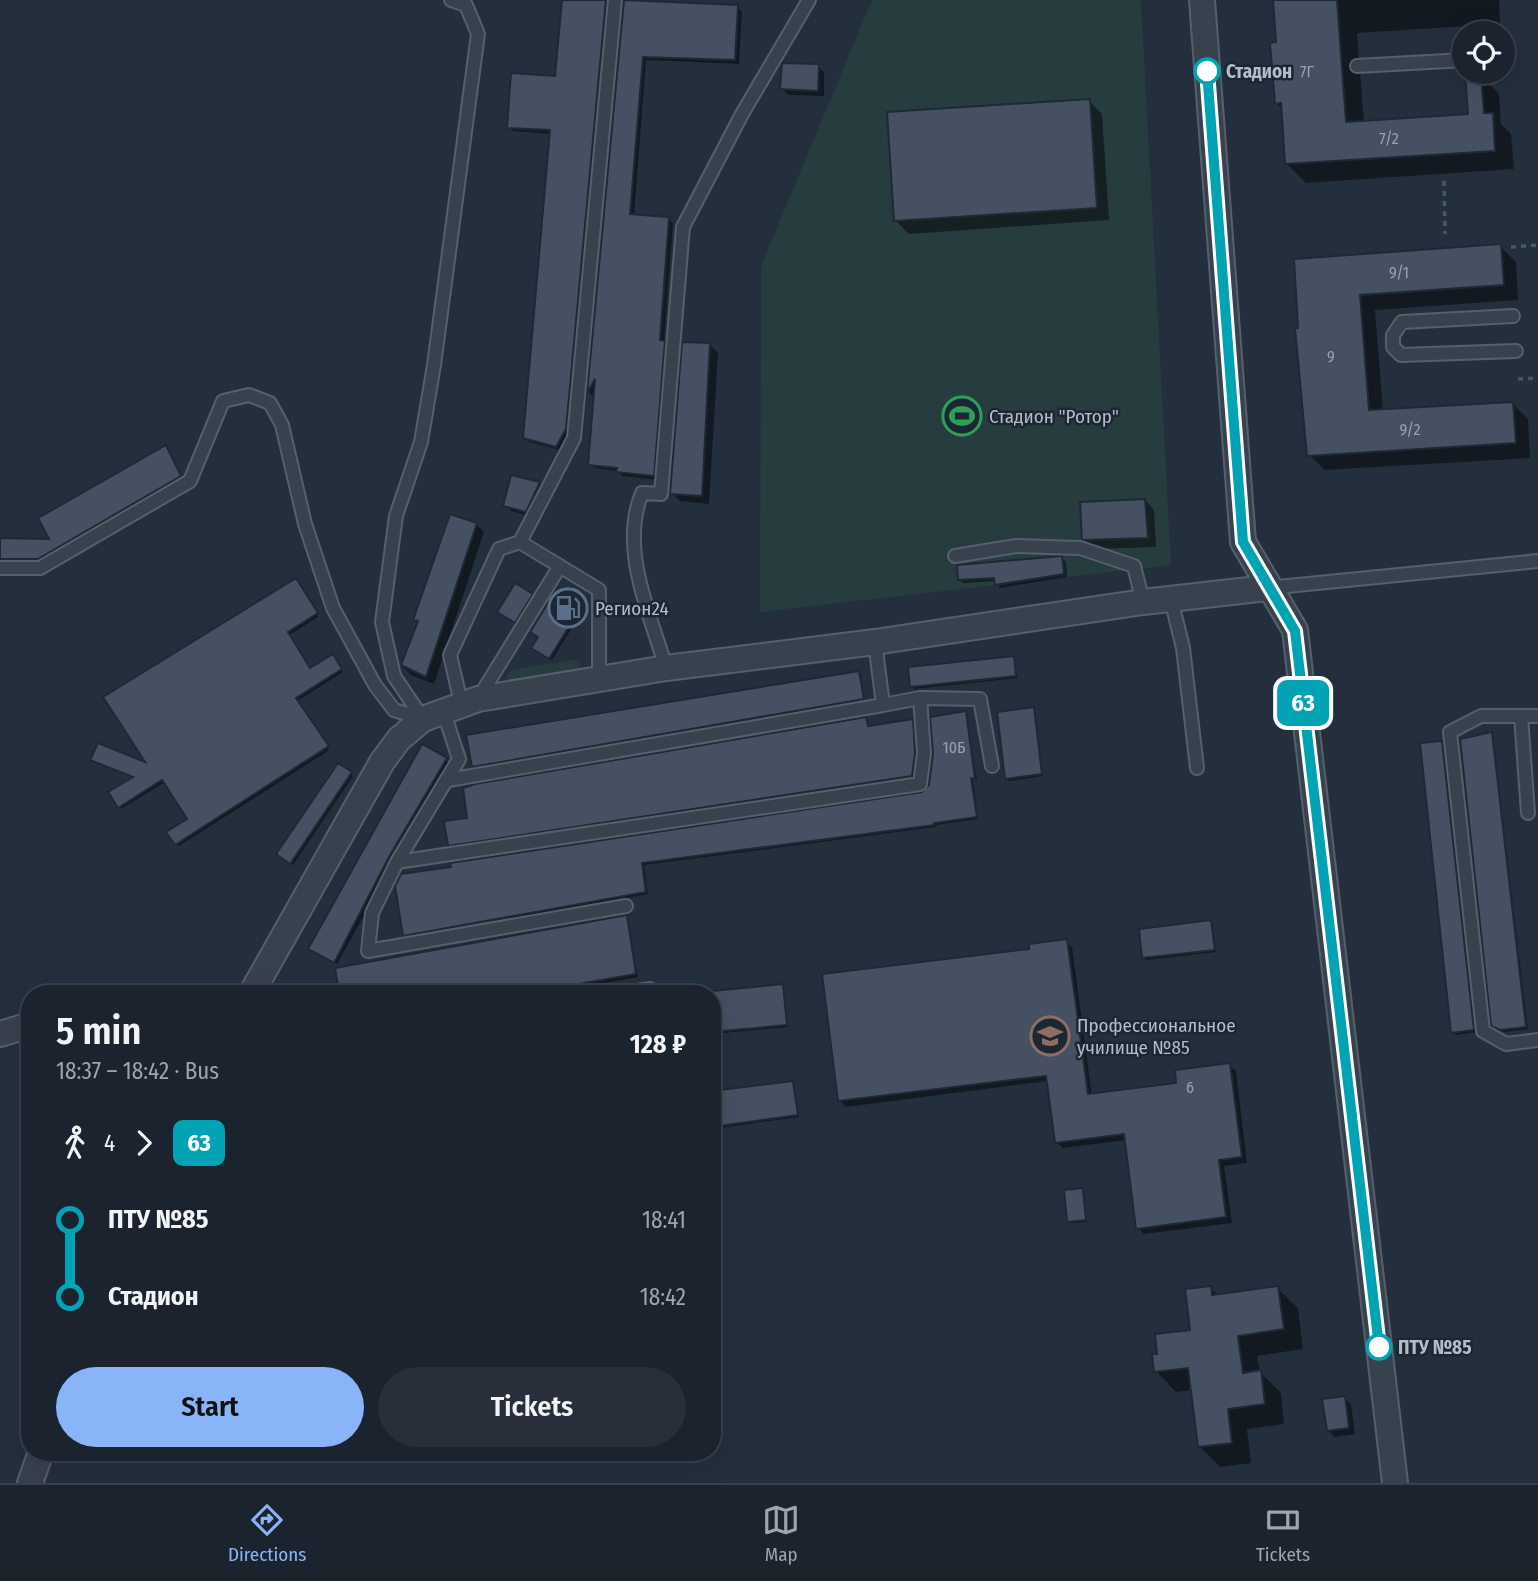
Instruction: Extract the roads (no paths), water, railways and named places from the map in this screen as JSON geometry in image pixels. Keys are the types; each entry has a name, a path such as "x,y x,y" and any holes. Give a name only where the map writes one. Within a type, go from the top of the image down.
{"street":[{"path":"1202,0 1243,542 1267,588 1295,631 1395,1483"},
{"path":"256,985 382,762 400,739 451,708 666,668 875,642 1143,602 1267,588"},
{"path":"0,1034 21,1028"},
{"path":"30,1483 38,1461"}],"lane":[{"path":"451,0 466,5 478,34 434,365 421,442 396,516 382,622 394,676 451,708"},
{"path":"615,0 575,438 520,542 499,549 450,655 451,708 459,759 397,862 372,913 368,951 626,906"},
{"path":"666,668 633,551 633,516 642,493 661,494 683,227 742,114 809,0"},
{"path":"1357,66 1452,61"},
{"path":"1513,316 1402,322 1393,335 1393,347 1401,355 1516,351"},
{"path":"0,568 40,568 190,481 223,401 249,395 270,403 282,425 305,524 333,608 375,685 394,710 451,708"},
{"path":"520,542 599,590 599,680"},
{"path":"955,556 1016,546 1080,548 1134,566 1143,602"},
{"path":"1267,588 1538,561"},
{"path":"451,708 559,566"},
{"path":"1171,599 1183,648 1197,768"},
{"path":"875,642 883,705"},
{"path":"448,780 920,698 980,699 992,766"},
{"path":"397,862 920,784 924,753 920,698"},
{"path":"1538,716 1481,716 1450,732 1483,1031 1506,1044 1538,1040"},
{"path":"1521,716 1528,813"}],"place":[{"name":"Стадион","path":"1207,71"},
{"name":"Стадион \"Ротор\"","path":"962,416"},
{"name":"Регион24","path":"568,608"},
{"name":"Профессиональное училище №85","path":"1050,1036"},
{"name":"ПТУ №85","path":"1379,1347"}]}
